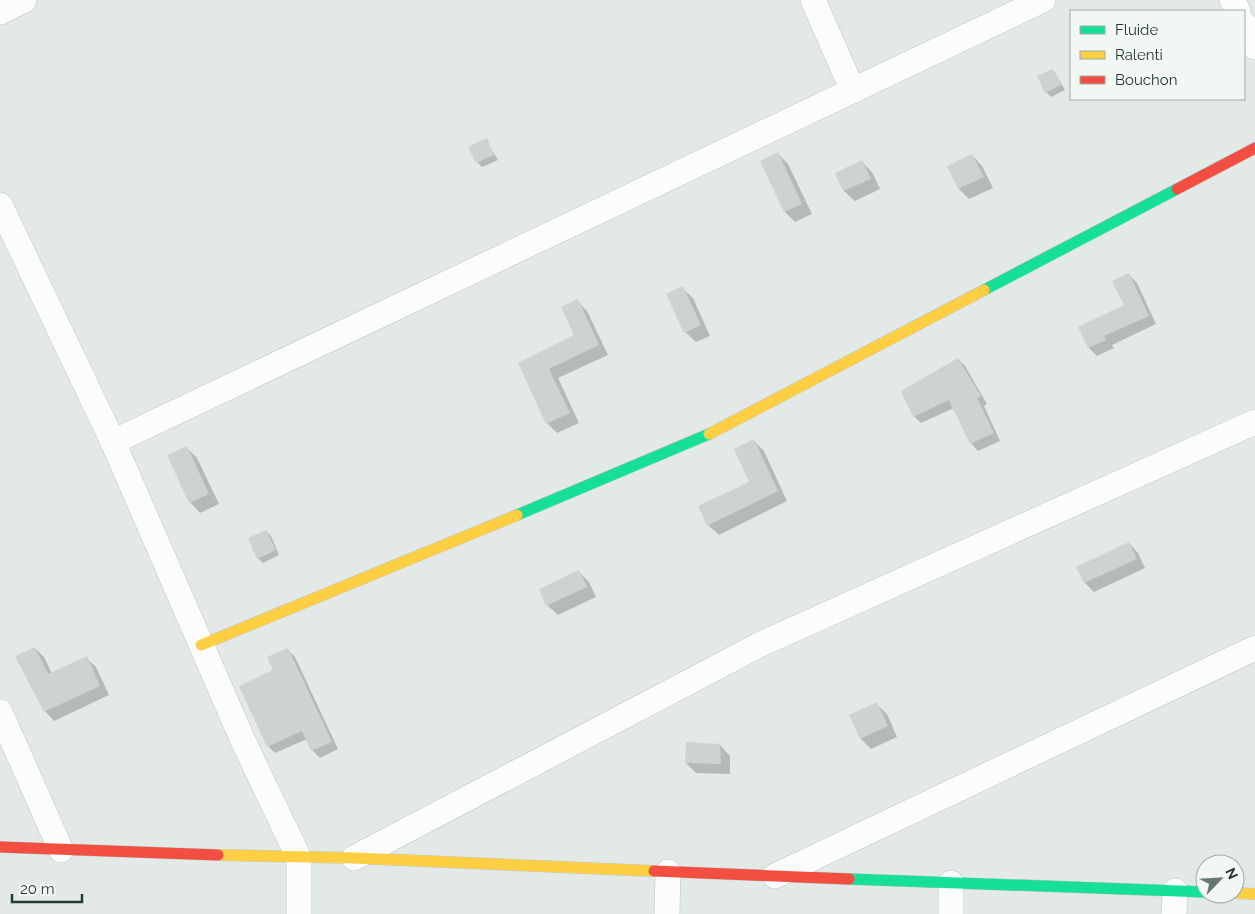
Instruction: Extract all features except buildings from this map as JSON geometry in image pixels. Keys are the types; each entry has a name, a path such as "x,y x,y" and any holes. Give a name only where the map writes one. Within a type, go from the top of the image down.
{"main road":[{"path":"201,645 695,441 1255,148"},
{"path":"0,847 299,858 354,858 951,882 1175,902 1195,895"}],"street":[{"path":"0,12 24,0"},
{"path":"813,0 853,91"},
{"path":"113,442 853,91 1037,1"},
{"path":"1245,26 1255,47"},
{"path":"0,205 113,442 244,744 299,858 299,914"},
{"path":"354,858 761,644 1255,422"},
{"path":"775,876 1255,648"},
{"path":"0,712 61,850"},
{"path":"667,914 668,872"},
{"path":"951,882 951,914"}],"traffic: fast":[{"path":"984,290 1177,189"},
{"path":"517,515 709,434"},
{"path":"849,879 1195,892"}],"traffic: slow":[{"path":"709,434 984,290"},
{"path":"201,645 517,515"},
{"path":"218,855 354,858 654,871"},
{"path":"1245,894 1255,894"}],"traffic: jam":[{"path":"1177,189 1255,148"},
{"path":"0,847 218,855"},
{"path":"654,871 849,879"}]}
